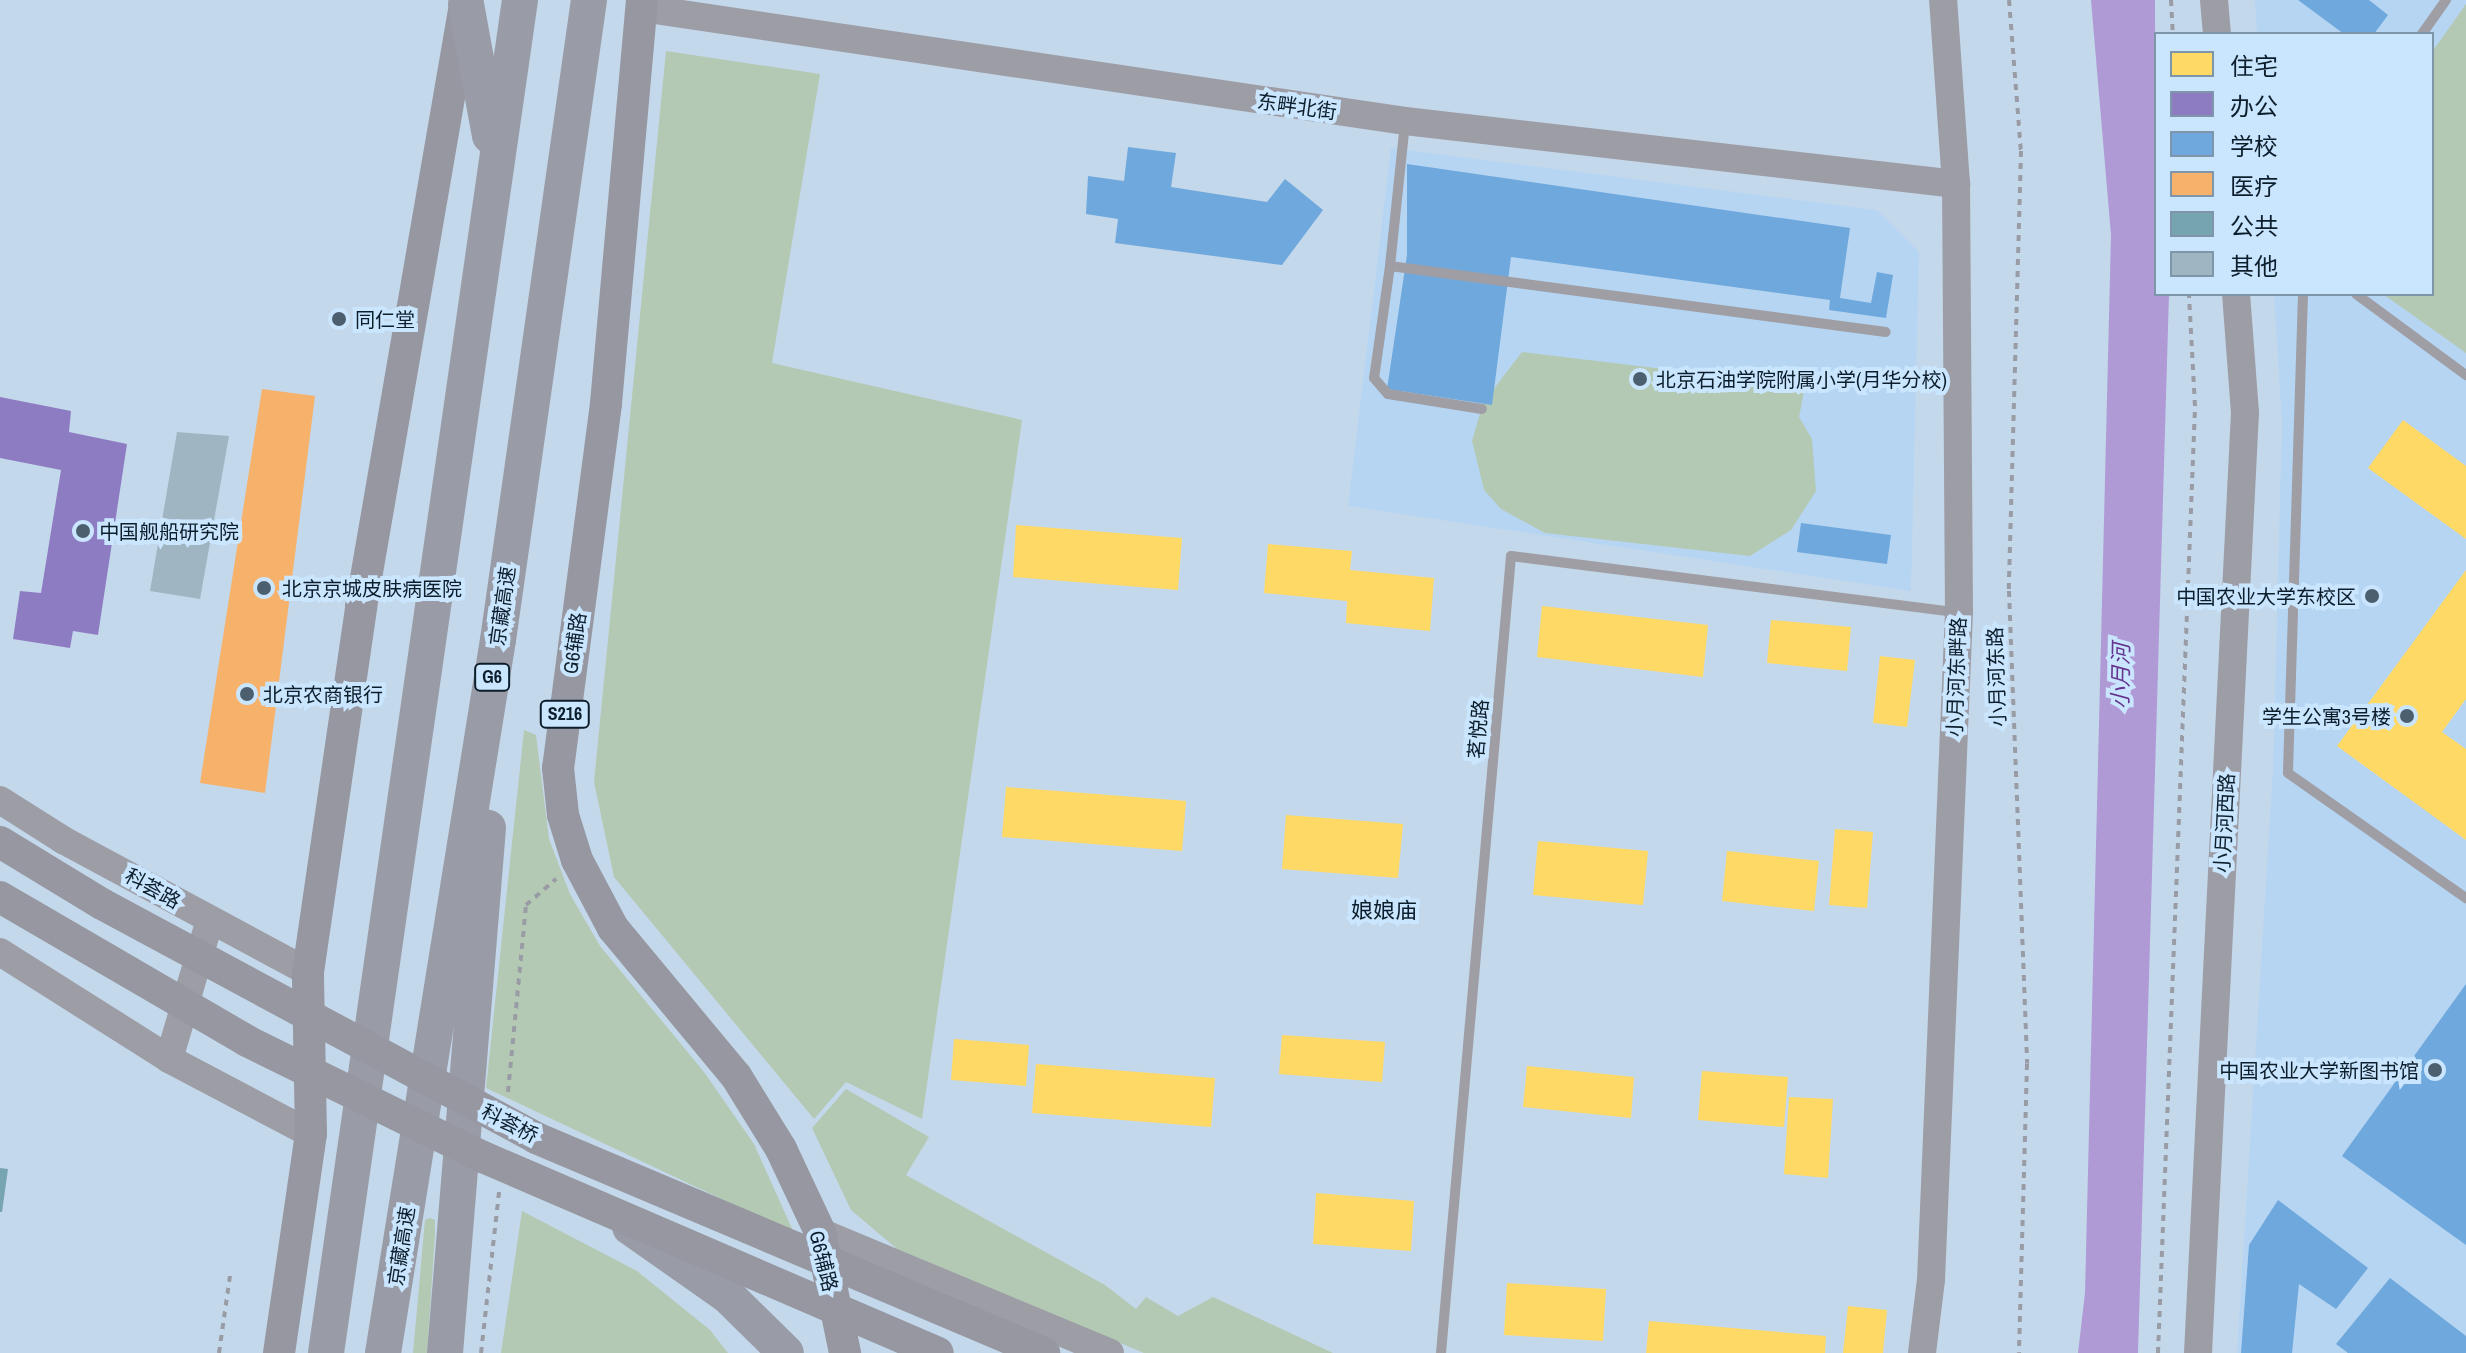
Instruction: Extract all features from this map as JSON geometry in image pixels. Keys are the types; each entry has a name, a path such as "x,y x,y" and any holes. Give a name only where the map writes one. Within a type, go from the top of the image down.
{"highway":[{"path":"326,1353 520,0"},
{"name":"京藏高速","path":"383,1353 498,640 589,0"},
{"path":"466,2 496,169"},
{"path":"445,1353 483,919 498,640"},
{"path":"613,1215 728,1296 786,1353"}],"main road":[{"path":"279,1353 311,1134 308,972 361,607 466,2"},
{"name":"G6辅路","path":"642,4 606,404 558,768 563,815 577,860 613,928 736,1076 781,1149 820,1232 845,1353"},
{"name":"科荟桥","path":"0,842 128,919 536,1138 1044,1353"},
{"name":"科荟桥","path":"0,897 247,1041 613,1215 938,1353"}],"street":[{"name":"小月河东畔路","path":"1922,1353 1931,1280 1959,612 1956,184 1943,0"},
{"path":"2214,0 2217,32"},
{"name":"东畔北街","path":"642,4 1405,121 1956,184"},
{"name":"小月河西路","path":"2198,1353 2245,413 2236,296"},
{"name":"科荟路","path":"0,800 308,972"},
{"path":"169,1059 210,920"},
{"path":"0,952 169,1059 311,1134"},
{"path":"820,1232 1110,1353"}],"lane":[{"path":"2423,32 2446,0"},
{"path":"1405,121 1390,266 1374,378 1388,394 1482,409"},
{"path":"1390,266 1886,332"},
{"path":"2303,296 2288,773 2466,898"},
{"path":"2359,296 2466,375"},
{"name":"茗悦路","path":"1441,1353 1511,556 1959,612"}],"path":[{"name":"小月河东路","path":"2009,0 2021,151 2009,591 2027,1064 2019,1353"},
{"path":"2171,0 2173,32"},
{"path":"2158,1353 2195,406 2189,296"},
{"path":"508,1094 526,905 577,860"},
{"path":"481,1353 499,1189"},
{"path":"219,1353 230,1276"}],"shaded area":[{"name":"中国农业大学东校区","path":"2255,0 2466,0 2466,1353 2237,1353 2273,769 2282,423 2274,296 2434,296 2434,32 2257,32"},
{"name":"北京石油学院附属小学(月华分校)","path":"1391,148 1877,210 1919,252 1911,591 1348,506"}],"green space":[{"path":"2466,4 2466,353 2386,296 2434,296 2434,49"},
{"path":"666,51 820,74 772,363 1022,420 922,1119 846,1082 814,1119 614,877 594,782"},
{"path":"1522,352 1805,386 1799,417 1812,439 1816,491 1791,530 1750,556 1545,533 1501,509 1484,490 1472,441 1483,403"},
{"path":"524,730 536,735 549,839 570,894 600,946 704,1072 754,1144 794,1233 486,1088"},
{"path":"846,1089 929,1137 906,1175 1105,1285 1136,1309 1146,1297 1178,1316 1213,1297 1333,1353 1144,1353 897,1249 851,1210 812,1128"},
{"path":"522,1211 637,1271 710,1330 728,1353 501,1353"},
{"path":"425,1220 435,1220 435,1235 427,1353 413,1353"}],"water":[{"name":"小月河","path":"2091,0 2155,0 2154,296 2169,296 2138,1353 2078,1353 2085,1293 2111,235"}],"building: 住宅":[{"path":"2403,420 2466,466 2466,539 2368,468"},
{"path":"1016,525 1182,538 1178,590 1013,577"},
{"path":"1268,544 1352,551 1350,570 1434,578 1430,631 1346,623 1347,601 1264,593"},
{"name":"学生公寓3号楼","path":"2466,570 2466,699 2442,732 2466,749 2466,840 2337,746"},
{"path":"1542,606 1708,625 1703,677 1537,657"},
{"path":"1771,620 1851,627 1847,671 1767,663"},
{"path":"1880,656 1915,660 1907,727 1873,723"},
{"path":"1006,787 1186,801 1182,851 1002,837"},
{"path":"1286,815 1403,824 1398,878 1282,869"},
{"path":"1835,829 1873,832 1867,908 1829,905"},
{"path":"1538,841 1648,851 1643,905 1533,895"},
{"path":"1727,851 1819,861 1814,911 1722,901"},
{"path":"1282,1035 1385,1042 1382,1082 1279,1074"},
{"path":"954,1039 1029,1045 1026,1086 951,1080"},
{"path":"1036,1064 1215,1078 1211,1127 1032,1113"},
{"path":"1527,1066 1634,1077 1631,1118 1523,1107"},
{"path":"1702,1071 1788,1077 1784,1127 1698,1120"},
{"path":"1789,1097 1833,1099 1828,1178 1784,1174"},
{"path":"1316,1193 1414,1201 1411,1251 1313,1244"},
{"path":"1507,1283 1606,1289 1603,1341 1504,1335"},
{"path":"1848,1306 1887,1310 1883,1353 1843,1353"},
{"path":"1649,1321 1826,1336 1825,1353 1646,1353"}],"building: 办公":[{"name":"中国舰船研究院","path":"0,397 71,411 69,432 127,444 98,635 73,631 70,648 13,639 20,591 41,593 61,470 0,458"}],"building: 学校":[{"path":"2298,0 2369,0 2388,15 2375,32 2341,32"},
{"path":"1128,147 1176,153 1171,187 1267,202 1285,179 1323,210 1282,265 1115,243 1118,219 1086,214 1088,176 1124,181"},
{"path":"1407,164 1850,228 1840,298 1871,303 1877,272 1893,275 1886,318 1829,310 1830,300 1511,257 1492,405 1387,389 1407,255"},
{"path":"1801,523 1891,535 1887,564 1797,552"},
{"name":"中国农业大学新图书馆","path":"2466,984 2466,1245 2342,1156"},
{"path":"2278,1200 2368,1268 2336,1309 2299,1284 2292,1353 2241,1353 2249,1245"},
{"path":"2390,1278 2466,1336 2466,1353 2348,1353 2336,1344"}],"building: 医疗":[{"path":"262,389 315,396 265,793 200,783"}],"building: 公共":[{"path":"0,1168 8,1169 2,1212 0,1212"}],"building: 其他":[{"path":"177,432 229,436 200,599 150,591"}],"place":[{"name":"同仁堂","path":"339,319"},
{"name":"北京石油学院附属小学(月华分校)","path":"1640,379"},
{"name":"中国舰船研究院","path":"83,531"},
{"name":"北京京城皮肤病医院","path":"264,588"},
{"name":"中国农业大学东校区","path":"2372,596"},
{"name":"北京农商银行","path":"247,694"},
{"name":"学生公寓3号楼","path":"2407,716"},
{"name":"中国农业大学新图书馆","path":"2435,1070"}],"district":[{"name":"娘娘庙","path":"1384,911"}]}
